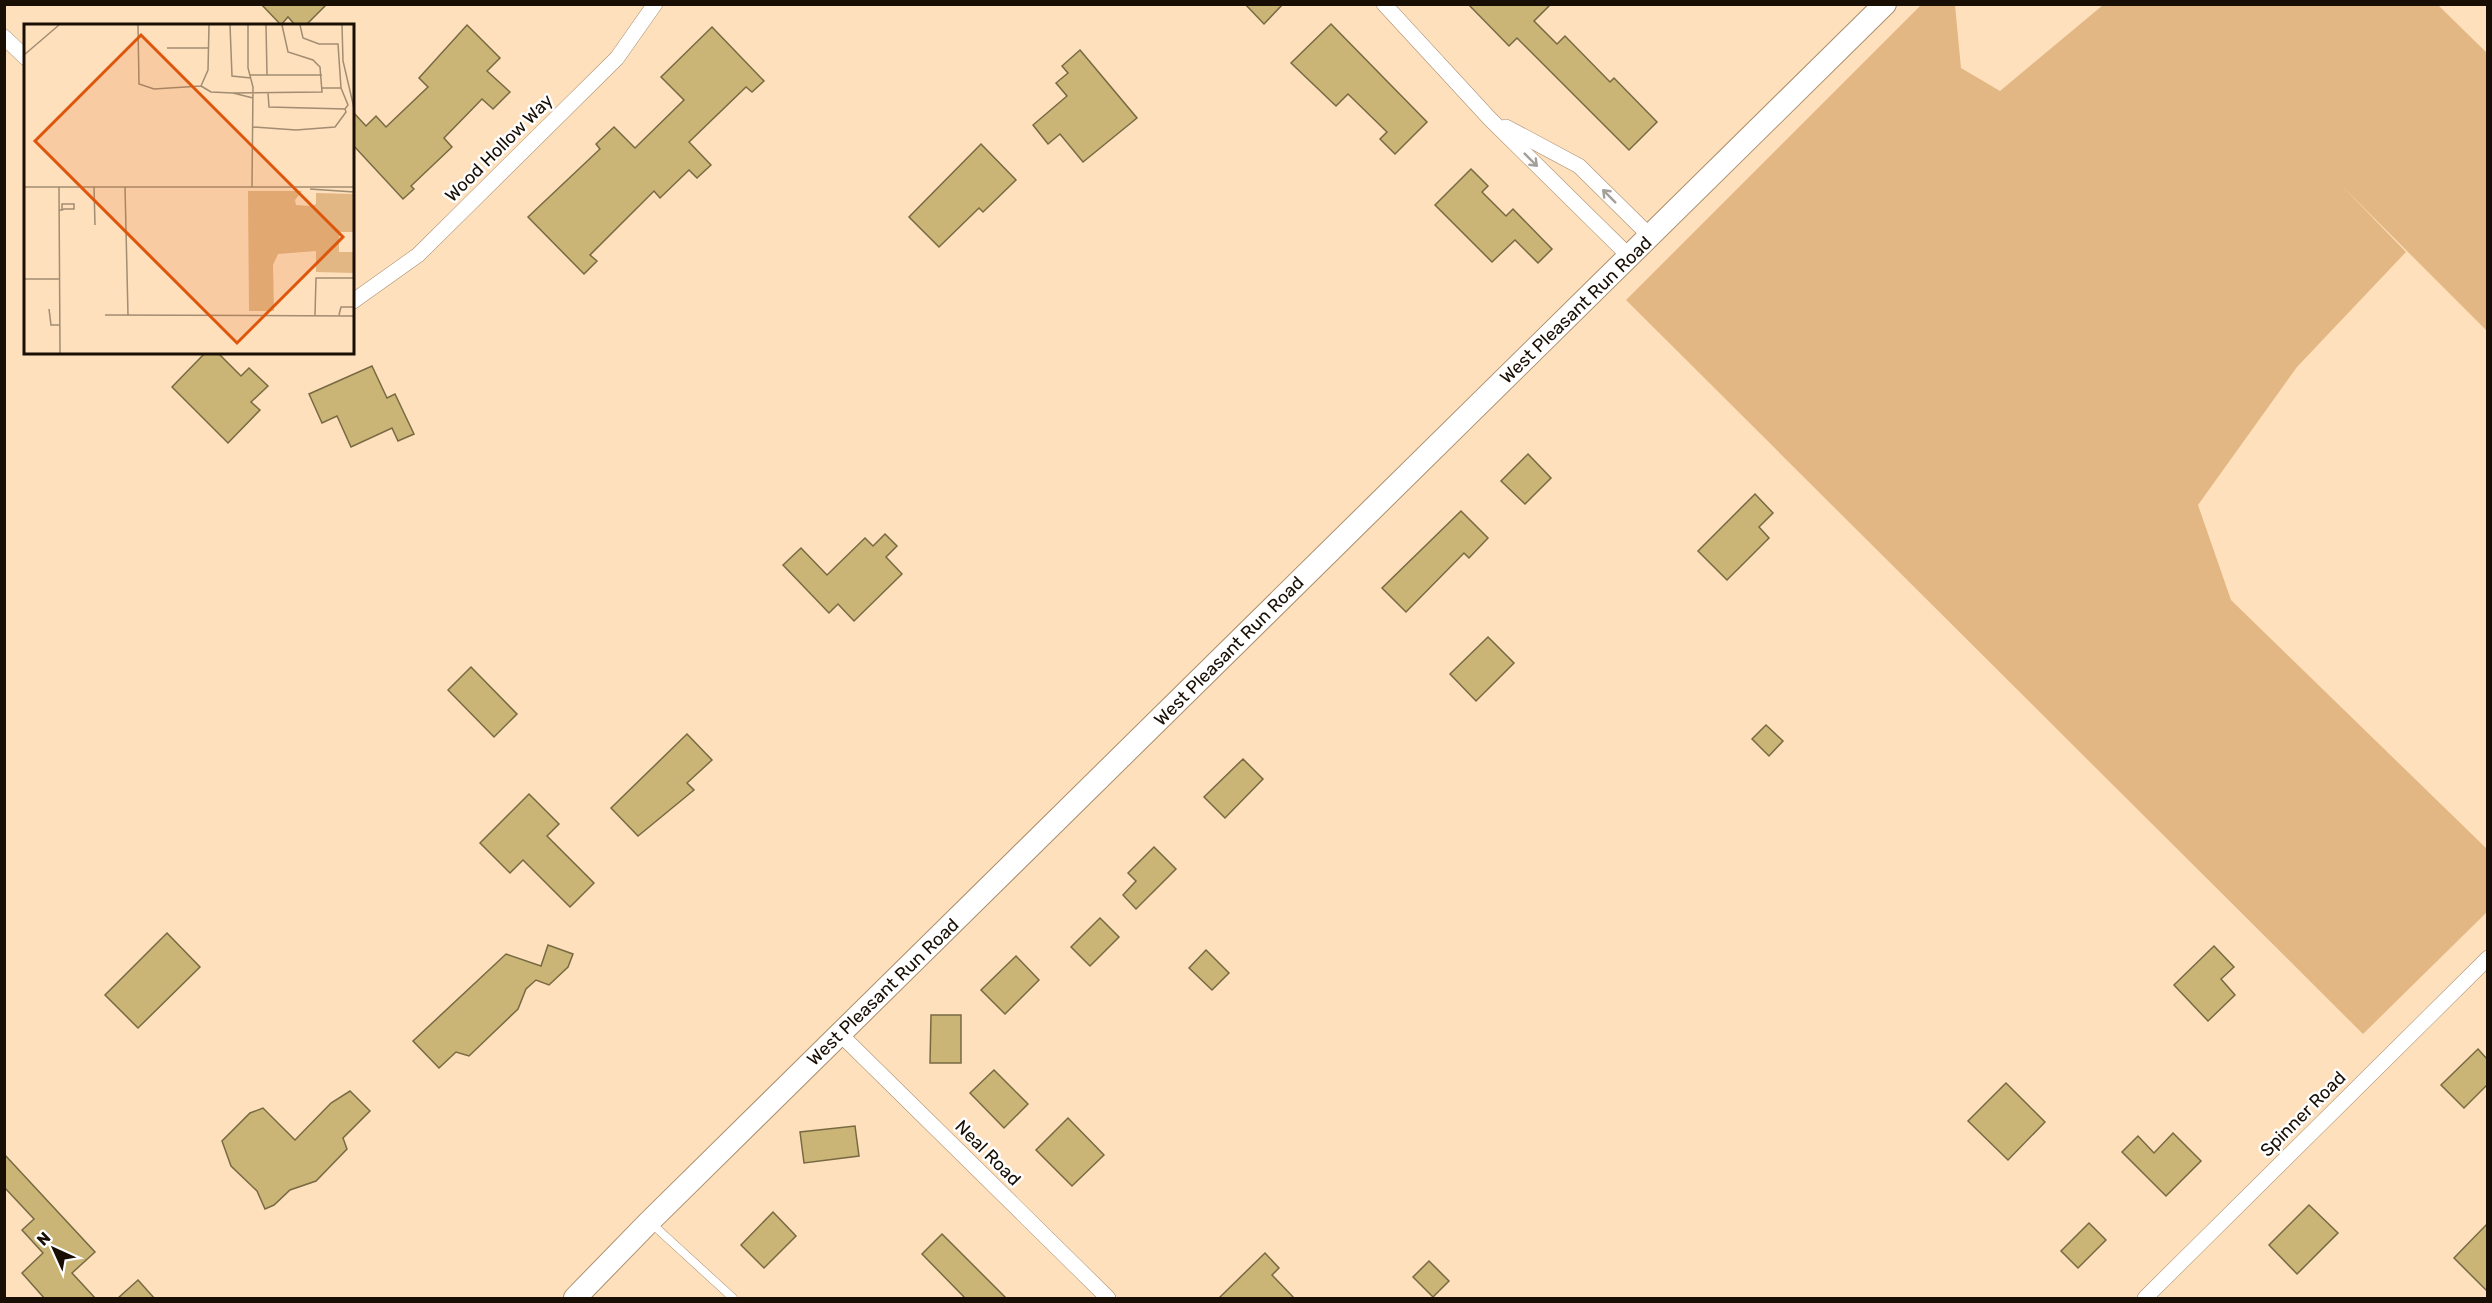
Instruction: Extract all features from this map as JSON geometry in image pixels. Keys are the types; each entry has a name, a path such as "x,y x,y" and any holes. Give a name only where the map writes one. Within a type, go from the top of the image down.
{"main road":[{"name":"West Pleasant Run Road","path":"574,1299 649,1222 1885,4"}],"street":[{"name":"Wood Hollow Way","path":"354,301 418,255 617,58 655,4"},
{"path":"1384,4 1490,119 1630,257"},
{"path":"4,37 24,56"},
{"path":"1490,119 1579,166 1651,237"},
{"name":"Spinner Road","path":"2145,1299 2487,958"},
{"name":"Neal Road","path":"840,1034 1108,1299"}],"lane":[{"path":"649,1222 733,1299"}],"shaded area":[{"path":"1921,5 1955,5 1961,68 2000,91 2103,5 2438,5 2487,53 2487,331 2341,185 2406,252 2297,367 2198,505 2231,600 2487,849 2487,912 2363,1034 1626,300"}],"building":[{"path":"261,4 327,4 307,24 294,24 288,17 280,24"},
{"path":"1245,4 1283,4 1264,24"},
{"path":"1468,4 1551,4 1534,21 1557,44 1565,36 1610,82 1614,78 1657,122 1629,150 1517,38 1509,46"},
{"path":"1331,24 1427,122 1395,154 1380,139 1387,132 1348,94 1336,106 1291,63"},
{"path":"467,25 500,58 487,71 510,92 493,109 482,99 444,138 452,147 411,186 414,189 403,199 354,146 354,113 366,126 376,116 386,127 428,87 419,78"},
{"path":"712,27 764,81 752,92 746,87 689,142 711,165 697,178 689,170 660,198 654,191 590,255 597,261 584,274 528,217 600,149 596,144 614,127 635,148 684,100 661,77"},
{"path":"1080,50 1137,118 1083,162 1060,134 1048,144 1033,125 1067,96 1056,83 1068,73 1062,66"},
{"path":"981,144 1016,180 983,212 979,208 939,247 909,217"},
{"path":"1471,169 1488,186 1482,192 1506,216 1513,209 1552,249 1538,263 1515,240 1492,262 1435,205"},
{"path":"204,354 219,354 241,376 249,368 268,386 251,402 260,410 228,443 172,387"},
{"path":"372,366 387,398 395,394 414,434 398,441 392,428 351,447 337,416 322,423 309,394"},
{"path":"1528,454 1551,478 1525,504 1501,481"},
{"path":"1755,494 1773,513 1759,527 1769,538 1727,580 1698,551"},
{"path":"1461,511 1488,538 1469,558 1464,553 1406,612 1382,588"},
{"path":"885,534 897,546 886,557 902,574 854,621 838,604 829,613 783,565 801,548 827,575 865,538 873,546"},
{"path":"1488,637 1514,663 1476,701 1450,674"},
{"path":"471,667 517,714 494,737 448,690"},
{"path":"1766,725 1783,741 1769,756 1752,739"},
{"path":"687,734 712,760 687,783 694,790 638,836 611,808"},
{"path":"1243,759 1263,779 1225,818 1204,797"},
{"path":"529,794 559,824 547,836 594,883 570,907 523,860 510,873 480,843"},
{"path":"1154,847 1176,869 1136,909 1123,895 1136,881 1128,873"},
{"path":"1100,918 1119,937 1090,966 1071,947"},
{"path":"167,933 200,967 138,1028 105,995"},
{"path":"548,945 573,954 568,967 549,985 536,980 526,989 518,1009 469,1056 456,1052 439,1068 413,1041 506,954 541,966"},
{"path":"2214,946 2234,967 2221,979 2235,995 2208,1021 2174,985"},
{"path":"1206,950 1229,973 1212,990 1189,968"},
{"path":"1016,956 1039,980 1005,1014 981,990"},
{"path":"931,1015 961,1015 961,1063 930,1063"},
{"path":"2478,1049 2487,1059 2487,1085 2464,1108 2441,1085"},
{"path":"994,1070 1028,1104 1004,1128 970,1093"},
{"path":"2006,1083 2045,1122 2008,1160 1968,1121"},
{"path":"350,1091 370,1111 343,1138 347,1149 316,1181 290,1190 274,1205 265,1209 257,1191 231,1166 222,1141 250,1113 263,1108 295,1140 331,1103"},
{"path":"1068,1118 1104,1155 1072,1186 1036,1150"},
{"path":"855,1126 859,1156 804,1163 800,1132"},
{"path":"2173,1133 2201,1161 2166,1196 2122,1152 2138,1136 2154,1153"},
{"path":"4,1154 95,1252 72,1273 96,1299 45,1299 22,1273 43,1253 22,1230 34,1219 4,1187"},
{"path":"2309,1205 2338,1233 2297,1274 2269,1245"},
{"path":"773,1212 796,1236 764,1268 741,1245"},
{"path":"2089,1223 2106,1240 2078,1268 2061,1251"},
{"path":"2487,1224 2487,1291 2454,1258"},
{"path":"942,1234 1007,1299 966,1299 922,1254"},
{"path":"1265,1253 1279,1268 1272,1275 1295,1299 1218,1299"},
{"path":"1429,1261 1449,1281 1433,1297 1413,1277"},
{"path":"138,1280 155,1299 117,1299"}]}
